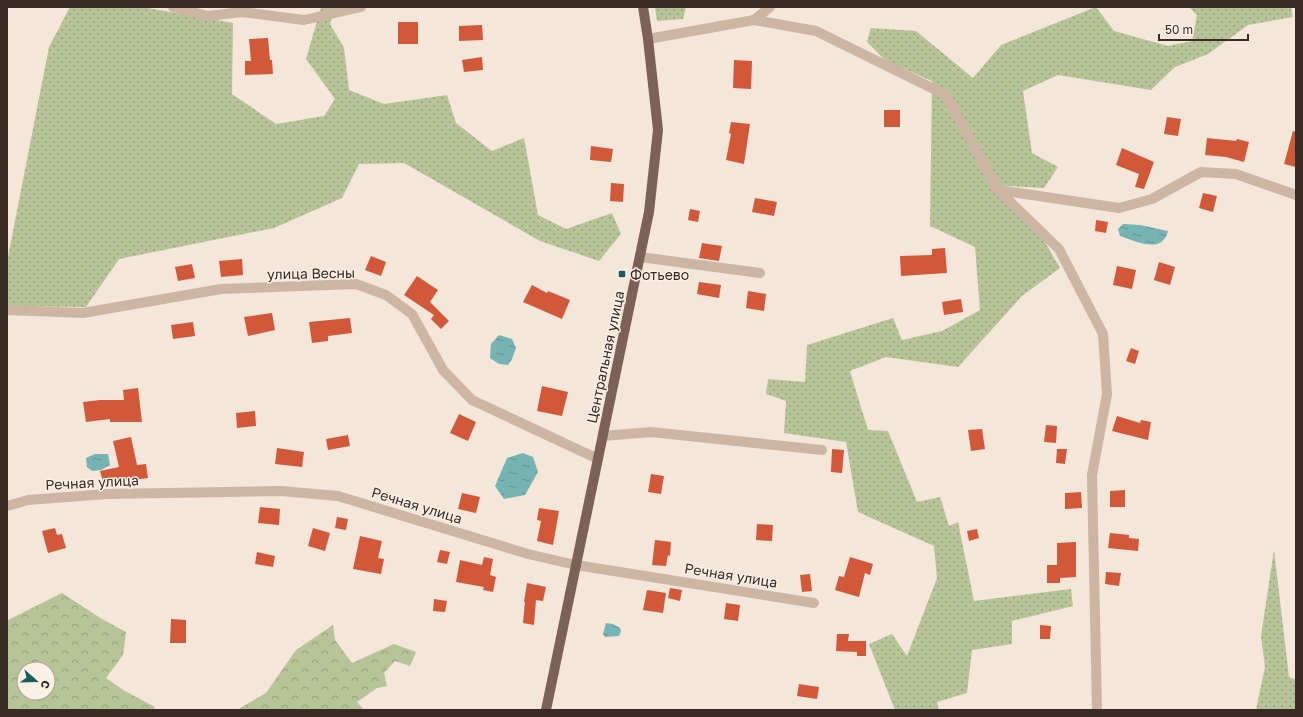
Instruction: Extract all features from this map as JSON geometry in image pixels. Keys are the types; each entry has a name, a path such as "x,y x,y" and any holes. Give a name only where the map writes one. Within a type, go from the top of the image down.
{"main road":[{"name":"Центральная улица","path":"546,710 649,212 658,130 643,7"}],"street":[{"path":"173,7 208,16 242,12 304,20 361,7"},
{"path":"754,20 770,7"},
{"path":"648,39 754,20 816,31 946,95 998,190 1059,249 1103,334 1107,394 1092,475 1097,710"},
{"path":"998,190 1119,208 1152,199 1201,172 1236,174 1296,195"},
{"path":"640,257 760,273"},
{"name":"улица Весны","path":"7,310 83,313 221,289 356,284 386,295 412,314 443,370 472,400 598,459"},
{"path":"603,436 651,432 822,450"},
{"name":"Речная улица","path":"7,506 28,500 107,494 281,491 338,496 528,554 576,564 814,603"}],"green space":[{"path":"70,7 142,7 233,23 232,94 276,124 324,116 335,99 306,59 321,7 336,7 330,24 344,48 349,90 384,104 447,95 456,123 492,151 524,138 538,215 566,229 612,213 621,234 599,261 540,241 404,163 359,164 342,198 274,228 119,259 86,307 7,306 7,262 49,47"},
{"path":"655,7 686,7 683,19 657,21"},
{"path":"1096,7 1114,31 1168,46 1192,41 1197,15 1189,7 1291,7 1293,17 1248,25 1208,54 1175,67 1151,90 1058,75 1023,91 1032,153 1058,167 1044,188 990,185 1039,232 1060,268 1022,296 958,367 886,357 850,371 868,430 888,431 917,502 940,497 949,526 958,522 974,601 1071,589 1073,606 1012,621 1012,644 972,650 967,693 937,702 939,710 895,710 869,644 892,634 907,656 937,578 934,546 858,512 846,442 784,433 786,401 766,394 768,379 805,382 807,345 893,318 902,340 942,331 980,310 975,247 930,226 932,81 886,61 867,42 871,28 916,31 973,78 1001,45"},
{"path":"1274,550 1289,677 1296,680 1296,710 1256,710 1265,667 1261,636"},
{"path":"62,593 102,619 126,632 123,655 106,678 123,690 155,707 152,710 7,710 7,621"},
{"path":"333,625 335,640 352,663 394,644 416,652 410,666 395,661 384,673 387,686 377,688 357,702 364,710 237,710 266,693 296,650"}],"water":[{"path":"1123,224 1140,225 1168,231 1165,238 1160,243 1141,243 1120,236 1118,229"},
{"path":"499,335 512,339 516,348 508,365 499,364 490,358 491,344"},
{"path":"523,453 533,457 538,472 525,495 504,499 495,486 507,458"},
{"path":"95,454 108,454 110,465 101,470 92,471 87,467 86,458"},
{"path":"606,623 613,624 620,628 621,631 619,636 605,637 603,634"}],"building":[{"path":"398,22 418,22 418,44 398,44"},
{"path":"482,25 483,40 459,41 459,26"},
{"path":"268,38 273,74 245,75 245,61 251,61 249,39"},
{"path":"482,57 483,70 464,72 462,60"},
{"path":"734,60 752,61 751,89 733,88"},
{"path":"884,110 900,110 900,127 884,127"},
{"path":"1167,117 1181,119 1178,136 1164,134"},
{"path":"731,122 750,124 744,164 726,160 731,134 729,133"},
{"path":"1293,131 1296,132 1296,167 1284,164"},
{"path":"1207,138 1236,141 1237,139 1249,142 1244,162 1226,157 1205,155"},
{"path":"591,146 613,149 611,162 590,160"},
{"path":"1122,148 1154,162 1144,189 1135,187 1139,174 1116,165"},
{"path":"611,183 624,184 623,202 610,201"},
{"path":"1203,193 1217,196 1213,212 1199,208"},
{"path":"755,198 777,202 774,216 752,212"},
{"path":"690,209 700,211 698,222 688,220"},
{"path":"1096,220 1108,222 1106,233 1095,231"},
{"path":"702,243 722,246 719,261 699,258"},
{"path":"945,248 947,273 901,276 900,256 932,255 932,249"},
{"path":"371,256 386,262 381,276 365,270"},
{"path":"242,259 243,275 221,277 219,261"},
{"path":"1159,262 1175,267 1170,285 1154,280"},
{"path":"192,264 195,278 178,281 175,267"},
{"path":"1117,266 1136,270 1132,289 1113,285"},
{"path":"417,276 438,290 430,302 449,321 441,329 431,319 434,315 404,295"},
{"path":"699,282 721,285 719,298 697,294"},
{"path":"532,285 547,293 548,291 570,300 562,319 523,302"},
{"path":"748,291 766,294 764,311 746,308"},
{"path":"961,299 963,312 944,315 942,302"},
{"path":"272,313 275,330 248,336 244,317"},
{"path":"350,318 352,333 328,336 328,341 312,343 309,322"},
{"path":"193,322 195,336 173,339 171,325"},
{"path":"1131,348 1139,351 1135,364 1126,361"},
{"path":"542,386 568,392 562,416 537,411"},
{"path":"138,388 142,422 110,422 110,419 86,422 83,402 124,400 123,390"},
{"path":"255,411 256,426 237,428 236,413"},
{"path":"459,414 476,422 468,441 450,433"},
{"path":"1117,416 1140,423 1141,420 1151,422 1148,440 1112,431"},
{"path":"1046,425 1057,426 1056,443 1044,442"},
{"path":"982,429 985,449 971,451 968,430"},
{"path":"348,435 350,446 328,450 326,439"},
{"path":"131,437 137,465 146,464 148,478 133,480 133,478 104,485 100,471 119,467 113,441"},
{"path":"277,448 304,452 302,467 275,464"},
{"path":"832,449 844,450 842,473 831,472"},
{"path":"1057,449 1067,449 1065,464 1056,463"},
{"path":"651,474 664,476 661,494 648,492"},
{"path":"1125,490 1125,507 1110,507 1110,491"},
{"path":"1081,492 1082,508 1065,509 1065,493"},
{"path":"462,493 480,497 476,513 458,509"},
{"path":"260,507 280,509 279,525 258,523"},
{"path":"539,508 559,511 553,545 537,541 541,521 537,520"},
{"path":"337,517 348,519 346,530 335,528"},
{"path":"757,524 773,525 772,541 756,540"},
{"path":"55,528 57,535 62,534 66,548 48,553 42,531"},
{"path":"313,528 330,533 325,551 308,546"},
{"path":"977,529 979,538 969,541 967,531"},
{"path":"1110,533 1129,535 1129,538 1139,539 1138,551 1108,548"},
{"path":"360,536 382,541 378,558 384,559 381,574 353,569"},
{"path":"655,540 671,542 670,556 668,555 666,566 652,565"},
{"path":"1076,542 1076,577 1060,578 1060,583 1047,583 1047,565 1057,565 1057,543"},
{"path":"440,550 450,552 447,564 437,562"},
{"path":"257,552 275,556 273,567 255,564"},
{"path":"484,557 493,559 490,575 496,577 493,592 483,590 484,587 456,582 460,560 482,565"},
{"path":"850,557 873,564 870,575 865,573 859,597 835,590 839,576 844,577"},
{"path":"1106,572 1121,573 1119,586 1105,584"},
{"path":"810,574 812,591 802,592 800,575"},
{"path":"527,583 546,587 543,601 536,600 534,625 523,623"},
{"path":"670,588 682,590 680,601 668,598"},
{"path":"647,590 666,593 663,613 643,610"},
{"path":"434,599 447,601 445,612 433,611"},
{"path":"726,603 740,605 738,621 724,619"},
{"path":"171,619 186,620 186,643 170,643"},
{"path":"1040,625 1051,626 1050,639 1040,639"},
{"path":"837,634 849,634 848,641 866,641 866,656 857,656 857,652 836,651"},
{"path":"799,684 819,687 817,699 797,696"}],"place":[{"name":"Фотьево","path":"622,274"}]}
